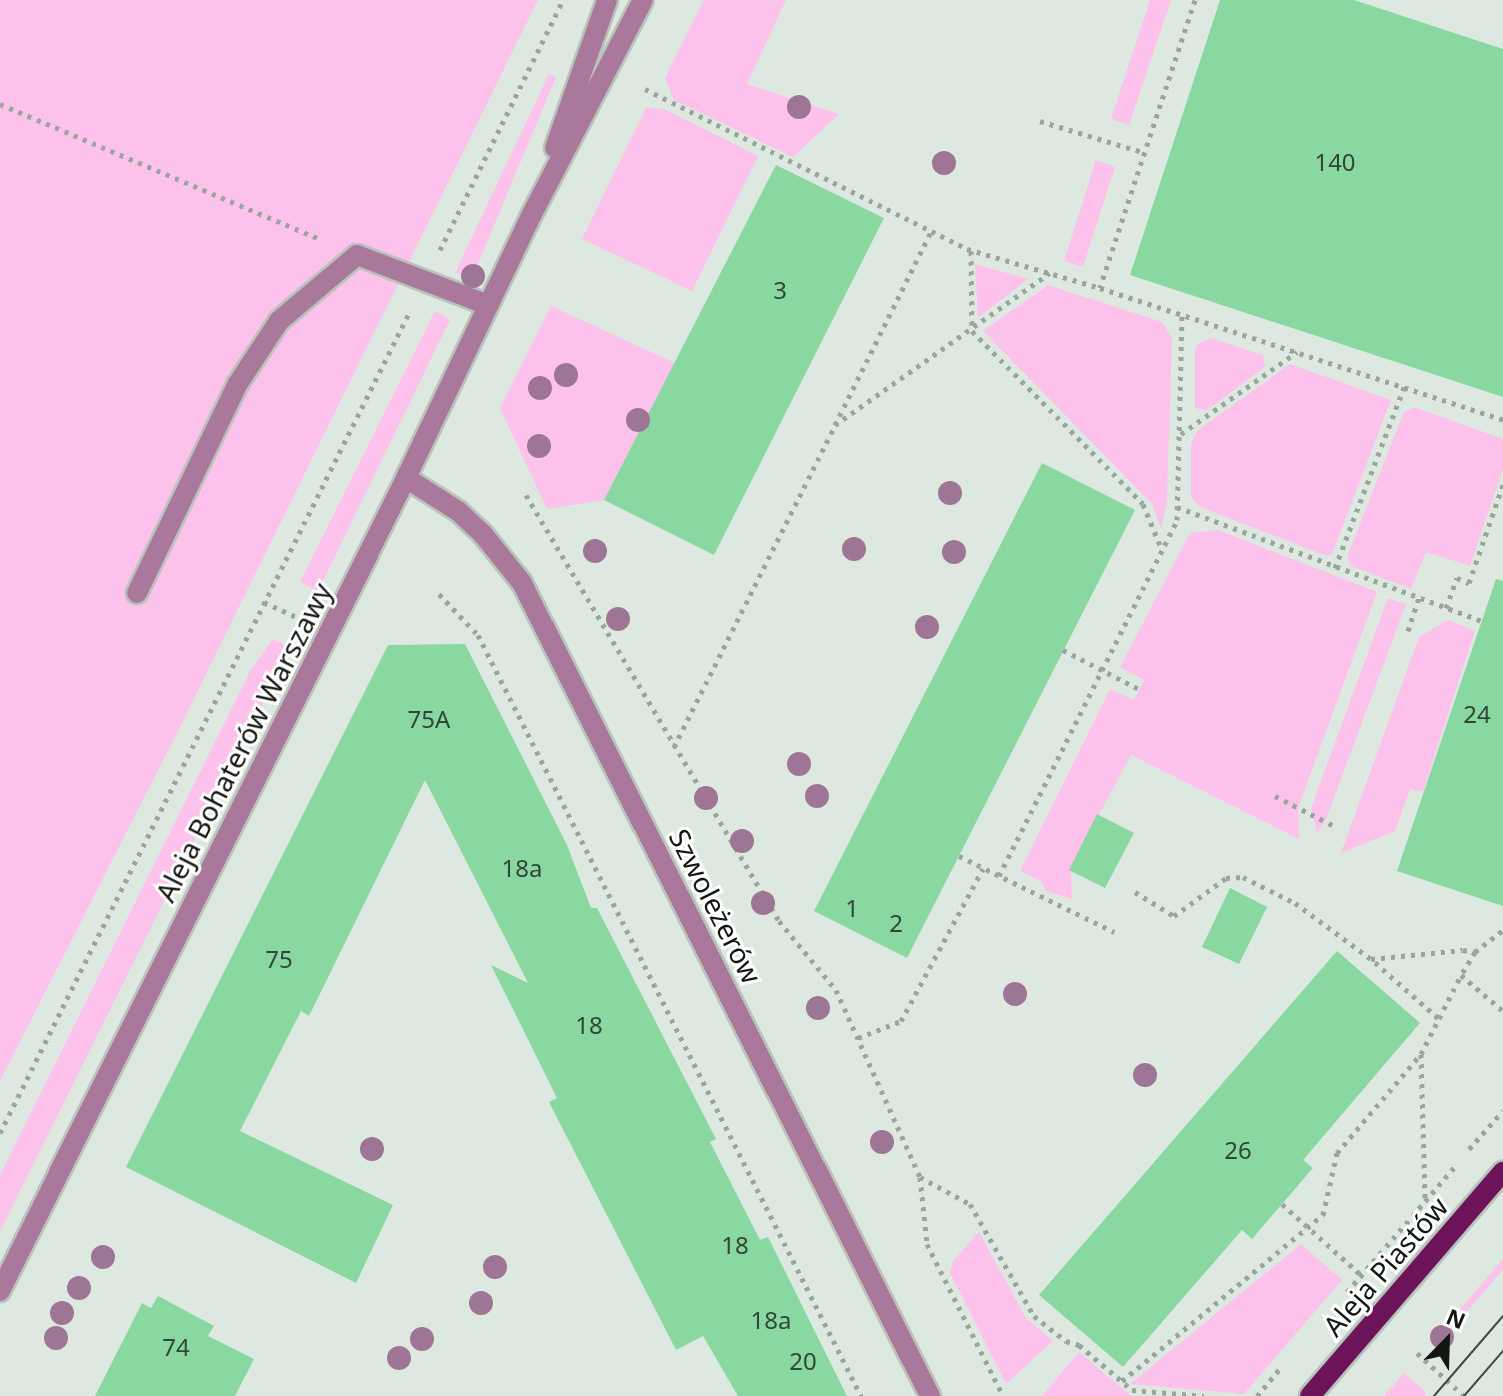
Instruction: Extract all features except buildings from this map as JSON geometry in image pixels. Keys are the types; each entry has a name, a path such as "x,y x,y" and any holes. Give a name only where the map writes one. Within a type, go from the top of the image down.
{"main road":[{"name":"Aleja Piastów","path":"1310,1396 1503,1172"}],"street":[{"name":"Aleja Bohaterów Warszawy","path":"531,216 607,0"},
{"name":"Aleja Bohaterów Warszawy","path":"0,1291 406,478 531,216 643,0"},
{"path":"137,593 237,385 279,321 357,255 488,305"},
{"name":"Szwoleżerów","path":"406,478 458,511 482,533 522,583 930,1396"}],"path":[{"path":"439,253 563,0"},
{"path":"1100,288 1195,0"},
{"path":"645,89 971,251 1182,314 1503,420"},
{"path":"0,104 357,255"},
{"path":"1040,121 1145,153"},
{"path":"673,747 931,232"},
{"path":"971,251 972,331 1143,504 1162,550"},
{"path":"835,425 1050,273"},
{"path":"0,1133 411,309"},
{"path":"999,876 1177,520 1182,314"},
{"path":"1180,435 1297,352"},
{"path":"1335,568 1404,387"},
{"path":"1446,608 1457,578 1469,583 1503,485"},
{"path":"526,495 779,921 836,990 920,1177 927,1244 1003,1396"},
{"path":"1177,507 1482,621"},
{"path":"439,594 478,635 861,1396"},
{"path":"1408,631 1419,598"},
{"path":"1063,650 1139,689"},
{"path":"1275,796 1336,827"},
{"path":"959,856 1114,932"},
{"path":"858,1038 901,1021 983,869"},
{"path":"1135,892 1174,916 1226,878 1243,877 1295,903 1371,959 1438,1018"},
{"path":"1122,1381 1323,1215 1337,1153 1421,1054 1475,952 1503,930"},
{"path":"1371,959 1463,950 1475,952"},
{"path":"1461,975 1503,1011"},
{"path":"1421,1054 1425,1200"},
{"path":"1338,1303 1503,1111"},
{"path":"920,1177 970,1204 1034,1316 1066,1341 1079,1345 1132,1390 1204,1396"},
{"path":"1282,1204 1360,1274"},
{"path":"1417,1353 1464,1396"},
{"path":"1257,1396 1287,1361"}],"shaded area":[{"path":"0,0 538,0 177,733 0,1081"},
{"path":"704,0 786,0 747,84 839,114 793,157 674,100 665,78"},
{"path":"1150,0 1171,0 1129,125 1111,119"},
{"path":"549,74 556,77 473,276 455,273"},
{"path":"646,108 664,109 758,156 692,291 582,239"},
{"path":"1096,160 1115,167 1083,267 1064,261"},
{"path":"975,264 1028,279 978,318"},
{"path":"1048,285 1162,322 1172,338 1167,502 1161,529 1152,504 983,331"},
{"path":"551,306 675,363 604,500 547,509 500,408"},
{"path":"435,311 450,320 318,591 300,582"},
{"path":"1211,338 1263,355 1265,367 1206,411 1195,408 1195,350 1198,344"},
{"path":"1290,364 1391,400 1332,554 1327,556 1200,507 1191,497 1191,444 1197,431"},
{"path":"1414,407 1503,439 1503,469 1470,566 1426,552 1411,589 1351,566 1347,557 1404,412"},
{"path":"1218,530 1377,592 1298,808 1299,839 1131,755 1071,866 1072,899 1046,891 1041,881 1020,871 1110,689 1134,700 1144,680 1120,667 1190,533"},
{"path":"1388,598 1406,604 1325,822 1317,833 1311,808"},
{"path":"1448,620 1475,631 1423,792 1410,789 1395,831 1341,853 1419,637"},
{"path":"273,639 290,648 0,1231 0,1175 250,671"},
{"path":"979,1232 1026,1318 1053,1341 1006,1384 950,1273 953,1261"},
{"path":"1301,1244 1342,1280 1244,1394 1130,1384"},
{"path":"1503,1259 1503,1270 1439,1343 1435,1338"},
{"path":"1079,1352 1131,1396 1042,1396"},
{"path":"1404,1373 1425,1391 1426,1396 1384,1396"}],"tram line":[{"path":"1434,1396 1503,1316"},
{"path":"1464,1396 1503,1351"}]}
